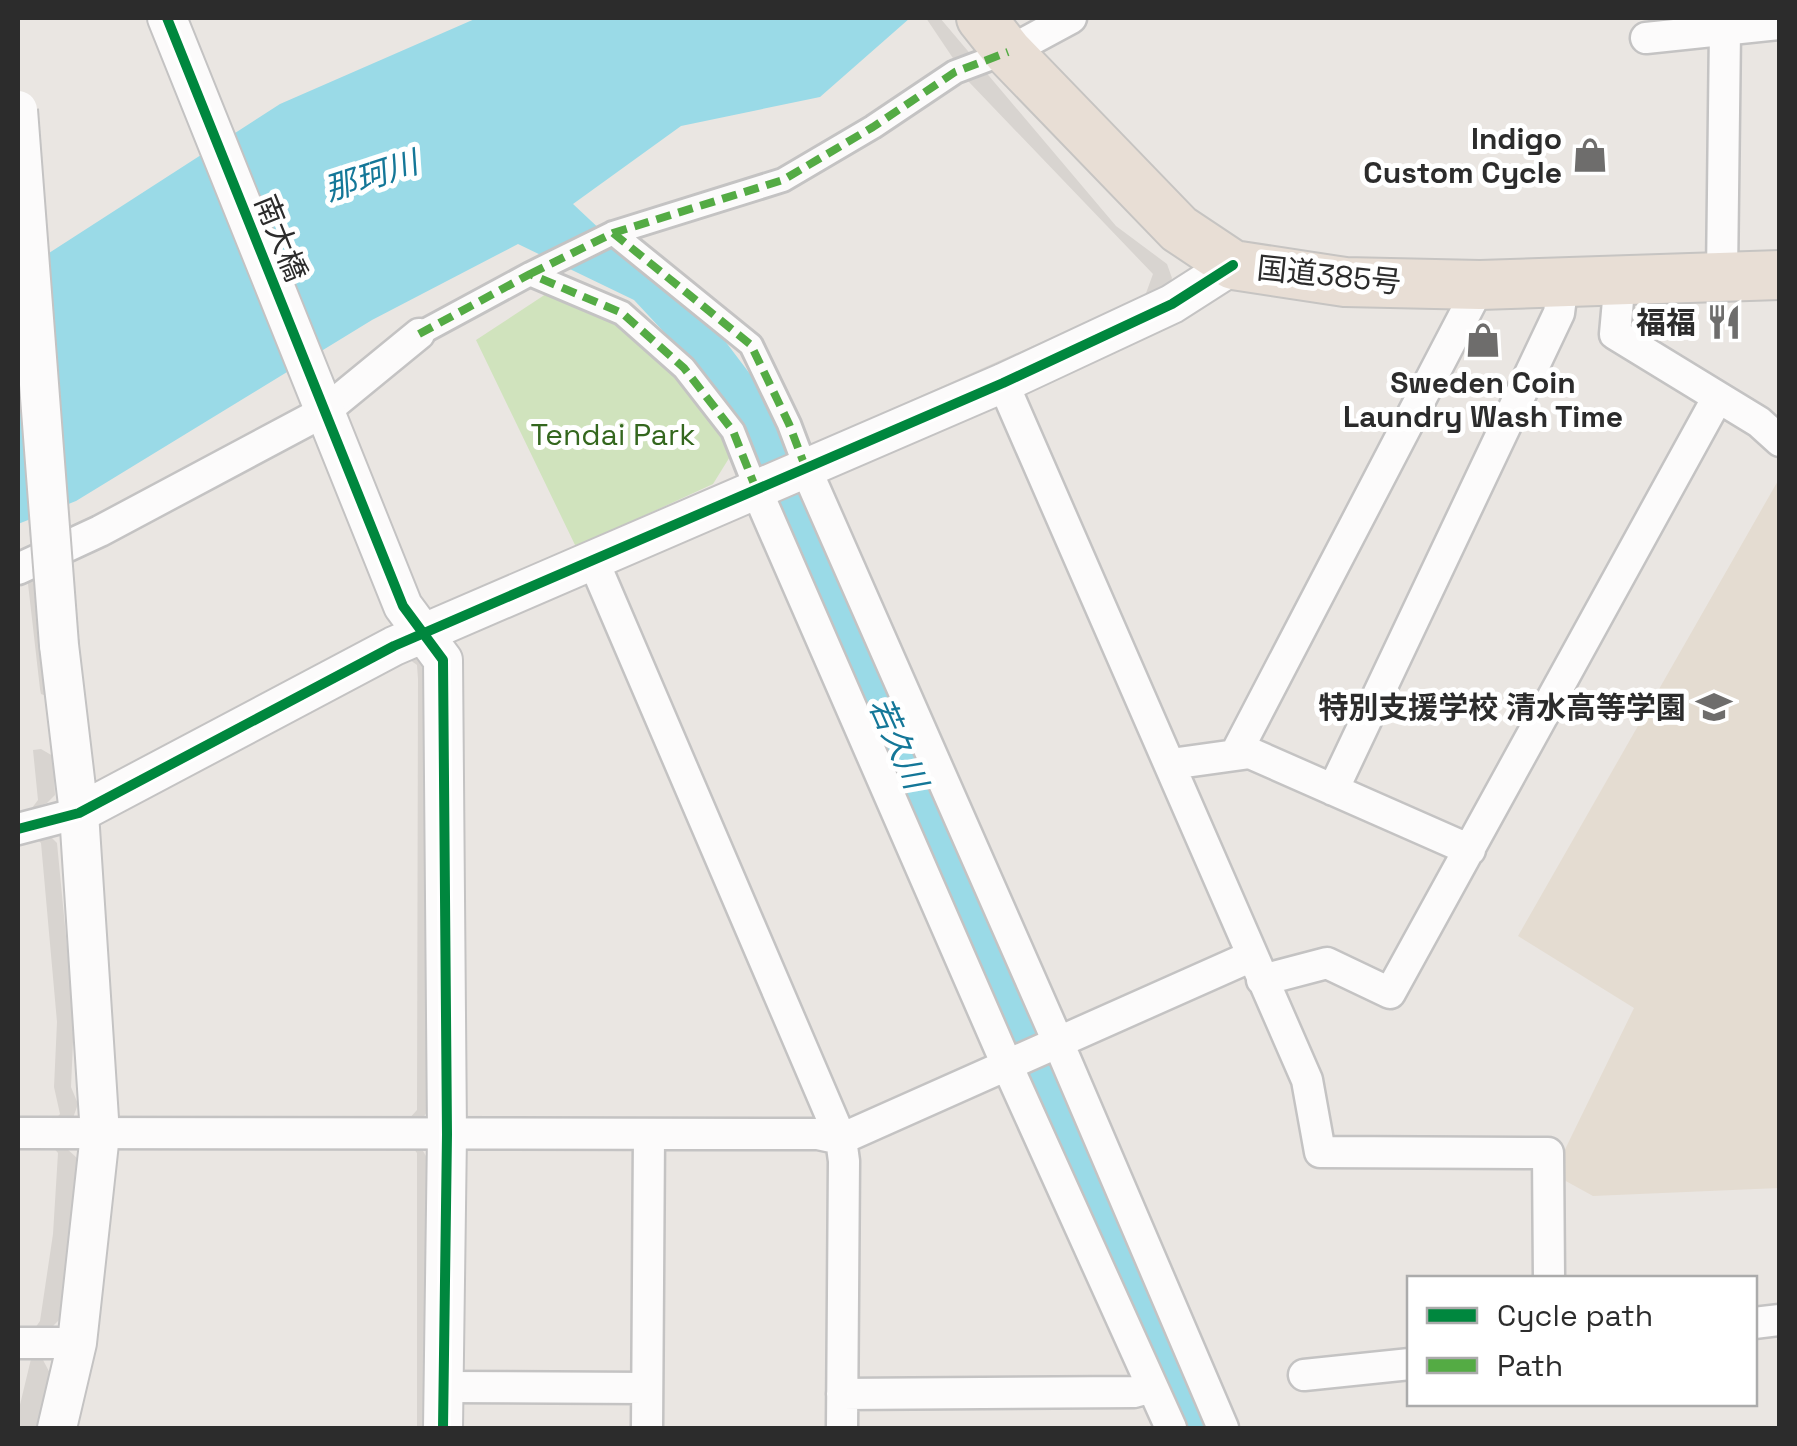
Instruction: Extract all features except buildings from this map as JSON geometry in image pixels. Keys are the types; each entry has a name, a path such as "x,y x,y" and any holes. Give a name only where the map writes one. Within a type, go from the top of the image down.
{"highway":[{"name":"国道385号","path":"991,30 1179,229 1233,265 1345,282 1480,285 1780,276"}],"street":[{"name":"南大橋","path":"167,18 403,606 443,660 447,1134 443,1428"},
{"path":"18,569 100,531 320,400 419,334 534,272 608,235 783,180 873,128 955,72 991,30 1071,18"},
{"path":"1646,38 1780,24"},
{"path":"1722,276 1725,30"},
{"path":"18,108 59,644 79,813 100,1134 77,1343 57,1428"},
{"path":"608,235 751,345 789,424 804,470 1058,1042 1223,1428"},
{"path":"18,829 79,813 394,646 1003,383 1172,304 1233,265"},
{"path":"534,272 622,313 684,368 733,431 1006,1065 1171,1428"},
{"path":"1620,278 1616,334 1759,422 1780,441"},
{"path":"1333,790 1559,313 1564,282"},
{"path":"1235,754 1480,285"},
{"path":"1003,383 1307,1080 1320,1152 1548,1154 1549,1276"},
{"path":"18,1133 818,1134 841,1139 1058,1042 1257,968 1327,963 1390,993 1718,397"},
{"path":"593,560 841,1139 842,1428"},
{"path":"1171,764 1250,752 1470,850"},
{"path":"646,1428 649,1136"},
{"path":"18,1342 77,1343"},
{"path":"1304,1375 1407,1364"},
{"path":"442,1387 646,1388"},
{"path":"842,1394 1134,1392 1152,1387"}],"shaded area":[{"path":"926,18 940,18 1116,226 1167,264 1172,278 1167,290 899,414 889,410 1145,296 1153,274 969,82"},
{"path":"18,411 40,559 49,697 41,694 40,689 27,575 32,558"},
{"name":"特別支援学校 清水高等学園","path":"1779,479 1779,1188 1593,1196 1553,1174 1634,1008 1518,936"},
{"path":"406,657 417,657 425,665 429,681 428,1111 422,1119 407,1121 417,1110 418,679 417,665"},
{"path":"41,749 53,756 55,795 47,803 32,808 38,800 33,750"},
{"path":"50,836 57,843 74,1020 71,1087 78,1104 73,1118 53,1122 60,1114 54,1087 57,1022 41,843 35,837"},
{"path":"52,1146 65,1147 77,1158 75,1237 67,1312 51,1328 33,1331 40,1321 53,1234 58,1153"},
{"path":"413,1148 423,1151 429,1161 427,1428 417,1428 417,1153"},
{"path":"26,1354 43,1360 52,1377 41,1428 18,1428 31,1359"}],"green space":[{"name":"Tendai Park","path":"549,292 604,315 635,336 698,404 731,455 713,484 576,547 476,340"}],"water":[{"path":"477,18 910,18 820,97 681,126 573,204 653,279 719,333 772,403 1213,1428 1186,1428 795,564 691,361 634,300 518,244 372,320 76,501 18,524 18,273 280,104"}],"marked path":[{"path":"530,274 613,233 783,180 955,72 1008,52"},
{"path":"613,233 751,345 806,469"},
{"path":"419,334 530,274 622,313 684,368 733,431 756,489"}],"cycle path":[{"path":"167,18 403,606 443,660 447,1134 443,1428"},
{"path":"18,829 79,813 394,646 1003,383 1172,304 1233,265"}],"place":[{"name":"Indigo Custom Cycle","path":"1590,155"},
{"name":"福福","path":"1724,322"},
{"name":"Sweden Coin Laundry Wash Time","path":"1483,340"},
{"name":"特別支援学校 清水高等学園","path":"1714,707"}],"water label":[{"name":"那珂川","path":"371,176"},
{"name":"若久川","path":"898,743"}]}
